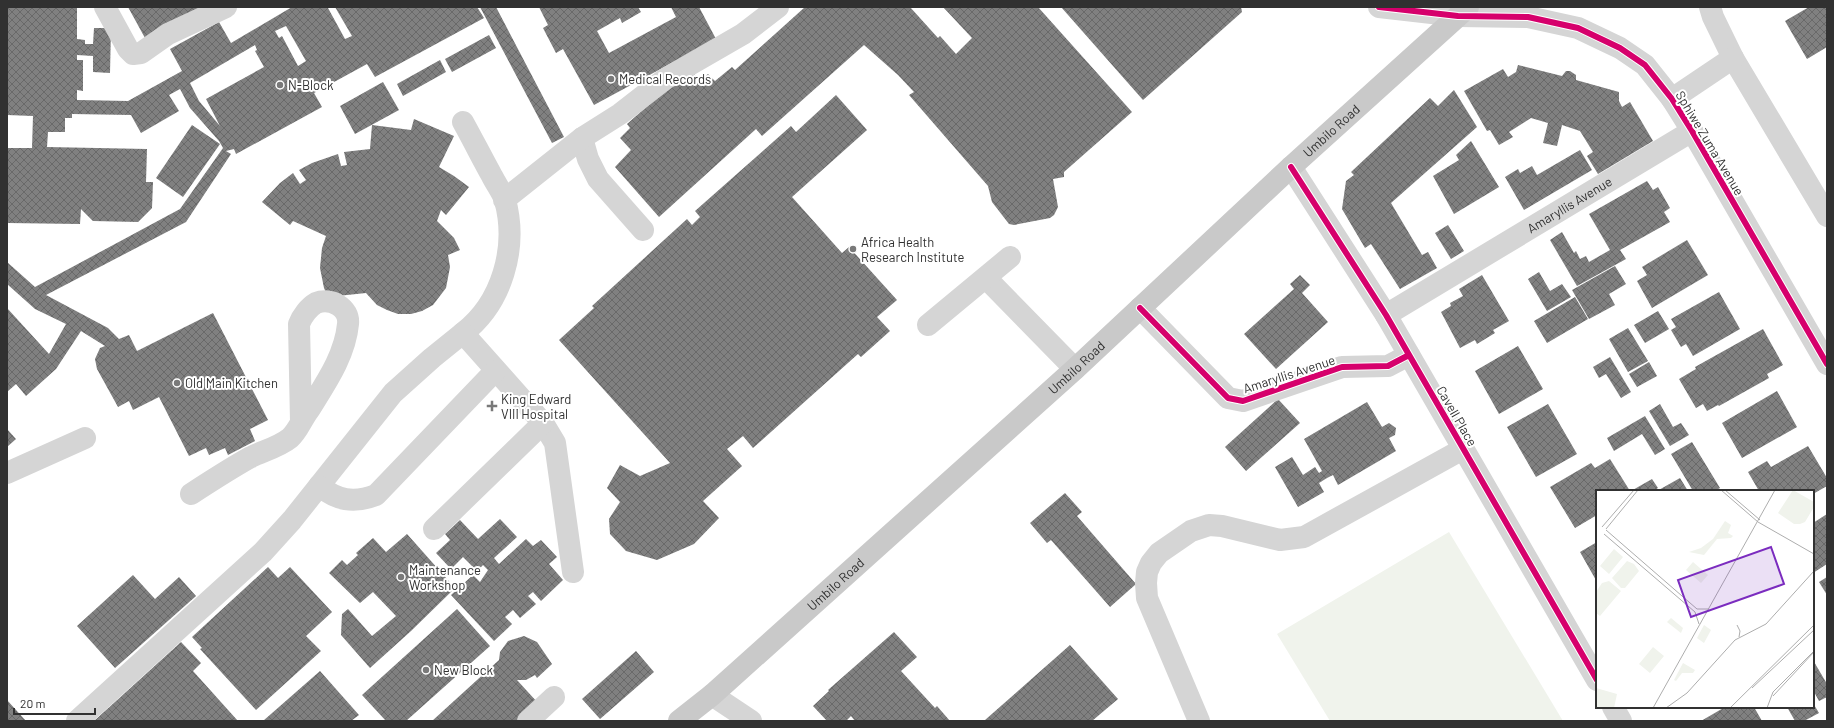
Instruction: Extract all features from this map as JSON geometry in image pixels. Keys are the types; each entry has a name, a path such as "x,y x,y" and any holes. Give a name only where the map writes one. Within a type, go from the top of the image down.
{"main road":[{"name":"Umbilo Road","path":"679,721 712,695 1074,369 1291,167 1463,12"}],"street":[{"path":"105,7 128,49 134,54 137,54 146,51 168,34 226,7"},
{"path":"504,200 582,138 620,114 665,79 743,34 778,7"},
{"name":"Sphiwe Zuma Avenue","path":"1379,7 1528,17 1578,28 1620,48 1645,66 1672,99 1692,131 1826,360"},
{"path":"1710,7 1713,18 1733,58 1827,216"},
{"path":"1672,99 1733,58"},
{"path":"77,721 262,552 292,520 393,393 432,358 475,324 487,309 495,296 508,261 508,230 504,200 463,122"},
{"name":"Amaryllis Avenue","path":"1386,315 1692,131"},
{"path":"582,138 588,159 598,179 643,230"},
{"name":"Cavell Place","path":"1291,167 1386,315 1596,678"},
{"path":"928,325 1010,257"},
{"path":"986,278 1074,369"},
{"path":"191,494 249,458 289,438 301,422 339,358 349,323 347,314 343,308 328,301 315,304 302,317 299,324 301,422"},
{"name":"Amaryllis Avenue","path":"1140,308 1228,398 1236,400 1243,401 1342,367 1388,366 1409,355"},
{"path":"464,333 543,423 555,442 572,572"},
{"path":"319,486 339,499 364,500 376,495 495,370"},
{"path":"434,529 543,423"},
{"path":"7,473 86,438"},
{"path":"1199,721 1147,598 1148,572 1160,553 1191,531 1209,525 1222,526 1280,540 1304,537 1463,449"},
{"path":"712,695 751,721"},
{"path":"528,721 554,697"},
{"path":"1614,708 1621,721"}],"shaded area":[{"path":"1449,532 1563,721 1330,721 1277,634"}],"building":[{"path":"7,7 77,7 77,39 85,40 85,44 93,44 94,28 111,28 110,73 93,72 93,56 77,55 77,60 83,60 83,91 77,90 77,100 128,101 182,71 170,49 219,22 231,43 292,7 330,7 328,8 345,39 352,36 335,7 477,7 484,18 375,77 367,64 314,93 322,107 236,154 234,149 226,151 231,154 186,222 46,295 108,328 119,339 129,335 137,351 213,313 268,420 250,429 255,441 228,455 225,448 209,455 206,448 189,456 159,397 133,410 129,401 118,407 97,369 95,359 100,348 105,346 81,331 56,369 26,396 16,384 7,392 7,308 49,354 66,324 35,309 7,284 7,262 35,287 180,209 223,148 219,141 190,108 180,89 169,95 179,111 141,133 131,115 72,114 72,118 65,118 65,132 48,132 47,147 147,149 146,182 153,182 152,208 138,222 93,221 81,209 80,224 7,223 7,148 32,148 33,116 7,115","holes":["286,26 306,61 298,66 282,36 279,38 275,31","255,45 257,50 255,51 264,67 206,99 220,126 199,101 190,83"]},
{"path":"128,7 201,7 145,38"},
{"path":"480,7 496,7 564,137 552,143"},
{"name":"Medical Records","path":"539,7 638,7 641,12 622,23 620,18 597,31 609,53 676,17 671,7 699,7 716,39 594,105 563,49 556,53 543,28 548,25"},
{"path":"805,7 910,7 938,38 940,36 956,54 972,38 943,7 1038,7 1132,112 1064,172 1064,177 1053,179 1058,207 1054,215 1050,218 1014,225 1009,224 992,202 988,186 909,95 914,92 898,75 864,45 762,136 756,129 659,217 615,167 631,150 620,138 630,128 627,124 686,72 692,72 700,80 708,74 715,81 732,67 735,70"},
{"path":"1061,7 1241,7 1242,12 1143,100"},
{"path":"1809,7 1827,7 1827,47 1807,59 1785,21"},
{"path":"489,35 496,48 452,72 445,59"},
{"path":"440,60 446,72 403,96 397,84"},
{"path":"1518,65 1562,76 1566,71 1570,71 1576,75 1576,80 1619,92 1619,101 1622,107 1630,102 1653,141 1598,174 1587,156 1593,152 1580,131 1562,125 1557,146 1543,143 1548,123 1531,118 1509,132 1513,137 1499,145 1490,130 1487,131 1464,91 1503,69 1508,77 1516,72"},
{"path":"383,82 399,110 355,134 340,106"},
{"path":"1454,90 1477,127 1391,203 1422,255 1428,252 1437,268 1400,289 1371,244 1365,248 1342,209 1346,181 1354,175 1351,172 1430,98 1438,106"},
{"path":"836,95 867,130 792,197 842,253 849,247 897,300 877,317 890,331 861,357 858,354 753,448 743,436 727,449 742,466 703,501 719,518 694,544 657,560 626,551 610,534 609,519 620,502 607,488 620,465 640,476 670,463 559,340 594,308 592,306 687,219 692,225 700,217 695,211 791,126 796,132"},
{"path":"414,119 454,136 439,167 469,187 446,215 441,210 437,221 454,238 460,250 448,255 450,267 446,288 433,305 422,311 411,314 398,314 387,310 377,305 366,293 328,297 324,288 320,268 322,248 326,236 293,221 290,225 262,202 280,183 293,173 300,184 306,180 299,170 312,163 338,154 341,166 347,165 344,152 370,149 372,125 411,130"},
{"path":"192,125 220,144 183,197 156,178"},
{"path":"1471,141 1499,187 1454,214 1433,176 1459,160 1456,155"},
{"path":"1580,150 1592,170 1524,210 1505,177 1518,169 1520,173 1532,166 1537,175"},
{"path":"1647,181 1653,190 1658,187 1670,208 1664,212 1670,222 1620,250 1626,259 1577,286 1550,240 1562,232 1574,253 1576,251 1580,259 1586,256 1589,262 1610,250 1589,214"},
{"path":"1448,225 1464,251 1451,259 1435,233"},
{"path":"1687,240 1708,275 1652,308 1637,281 1647,275 1642,267"},
{"path":"1615,266 1626,284 1609,294 1615,305 1589,319 1572,290"},
{"path":"1539,272 1550,291 1562,284 1571,297 1547,311 1528,279"},
{"path":"1300,275 1310,285 1302,293 1328,322 1276,369 1244,334 1294,289 1290,284"},
{"path":"1482,275 1509,321 1493,330 1495,333 1477,344 1475,340 1460,348 1441,312 1451,306 1450,303 1463,296 1459,289"},
{"path":"1719,292 1740,329 1693,356 1686,344 1681,347 1671,330 1676,327 1671,319"},
{"path":"1575,297 1588,319 1547,343 1534,321"},
{"path":"1658,311 1669,329 1645,343 1634,325"},
{"path":"1628,328 1648,361 1628,372 1609,339"},
{"path":"1763,329 1783,365 1767,374 1769,378 1719,406 1718,405 1707,411 1703,404 1696,408 1679,379 1696,369 1695,367"},
{"path":"1518,346 1543,389 1499,414 1475,371"},
{"path":"1610,357 1631,392 1621,398 1606,374 1599,378 1593,367"},
{"path":"1649,362 1657,376 1637,387 1629,374"},
{"path":"1777,391 1797,427 1742,458 1722,423"},
{"path":"1278,399 1300,423 1246,471 1225,447"},
{"path":"1367,402 1382,427 1389,423 1396,428 1395,435 1389,438 1396,451 1338,485 1333,475 1327,478 1319,483 1324,492 1298,507 1275,467 1292,457 1303,475 1315,467 1319,473 1322,471 1304,439"},
{"path":"1548,404 1577,454 1536,477 1507,427"},
{"path":"1660,404 1673,427 1681,423 1689,435 1670,446 1649,411"},
{"path":"1645,416 1665,449 1655,455 1642,434 1614,451 1607,438"},
{"path":"7,429 16,439 7,447"},
{"path":"1692,442 1720,488 1717,490 1692,490 1671,454"},
{"path":"1808,446 1827,478 1827,486 1814,493 1814,490 1758,490 1748,472 1767,461 1771,467"},
{"path":"1610,459 1629,490 1596,490 1596,516 1575,528 1550,487 1591,463 1595,468"},
{"path":"1680,478 1687,490 1659,490"},
{"path":"1652,479 1658,488 1655,490 1633,490"},
{"path":"1065,493 1082,512 1077,516 1136,584 1110,607 1051,540 1047,543 1030,523"},
{"path":"1827,514 1827,564 1814,572 1814,522"},
{"path":"500,519 517,537 494,558 499,564 526,539 533,546 541,540 557,557 549,564 563,580 541,601 533,592 528,596 536,604 520,618 513,610 505,617 512,624 494,641 451,595 473,575 480,582 488,570 483,565 477,571 463,557 451,569 436,553 450,540 445,534 460,520 478,539"},
{"name":"Maintenance Workshop","path":"407,534 455,588 370,668 341,635 342,614 348,609 372,636 396,616 373,592 360,603 329,573 342,560 347,565 358,555 356,553 373,538 386,552"},
{"path":"1596,543 1596,580 1580,552"},
{"path":"268,567 278,578 290,567 332,612 306,636 321,651 256,710 200,649 202,648 192,637"},
{"path":"133,575 155,599 179,577 196,596 115,668 77,626"},
{"path":"1827,577 1827,595 1819,582"},
{"name":"New Block","path":"457,609 490,646 406,721 386,721 362,695"},
{"path":"894,632 917,657 901,671 935,708 937,706 950,721 855,721 851,716 846,721 827,721 813,706 829,691 828,690"},
{"path":"524,636 537,642 552,664 537,678 535,675 526,680 517,680 538,703 517,721 432,721 499,660 500,652 508,641"},
{"path":"181,642 201,663 193,671 238,721 94,721"},
{"path":"1070,645 1118,699 1092,721 985,720"},
{"path":"636,651 654,672 600,719 582,699"},
{"path":"1814,662 1827,684 1827,697 1819,701 1814,692"},
{"path":"320,671 359,715 351,721 263,721"},
{"path":"7,700 26,721 7,721"},
{"path":"1814,705 1819,713 1804,721 1795,721 1788,708 1814,708"},
{"path":"1723,708 1755,708 1762,721 1701,721"}],"cycle path":[{"path":"1379,7 1458,16 1528,17 1578,28 1620,48 1645,65 1672,99 1692,131 1827,364"},
{"path":"1291,167 1386,315 1596,678"},
{"path":"1140,308 1228,398 1243,401 1342,367 1388,366 1409,355"}],"place":[{"name":"Medical Records","path":"611,79"},
{"name":"N-Block","path":"280,85"},
{"name":"Africa Health Research Institute","path":"853,249"},
{"name":"Old Main Kitchen","path":"177,383"},
{"name":"King Edward VIII Hospital","path":"492,406"},
{"name":"Maintenance Workshop","path":"401,577"},
{"name":"New Block","path":"426,670"}]}
